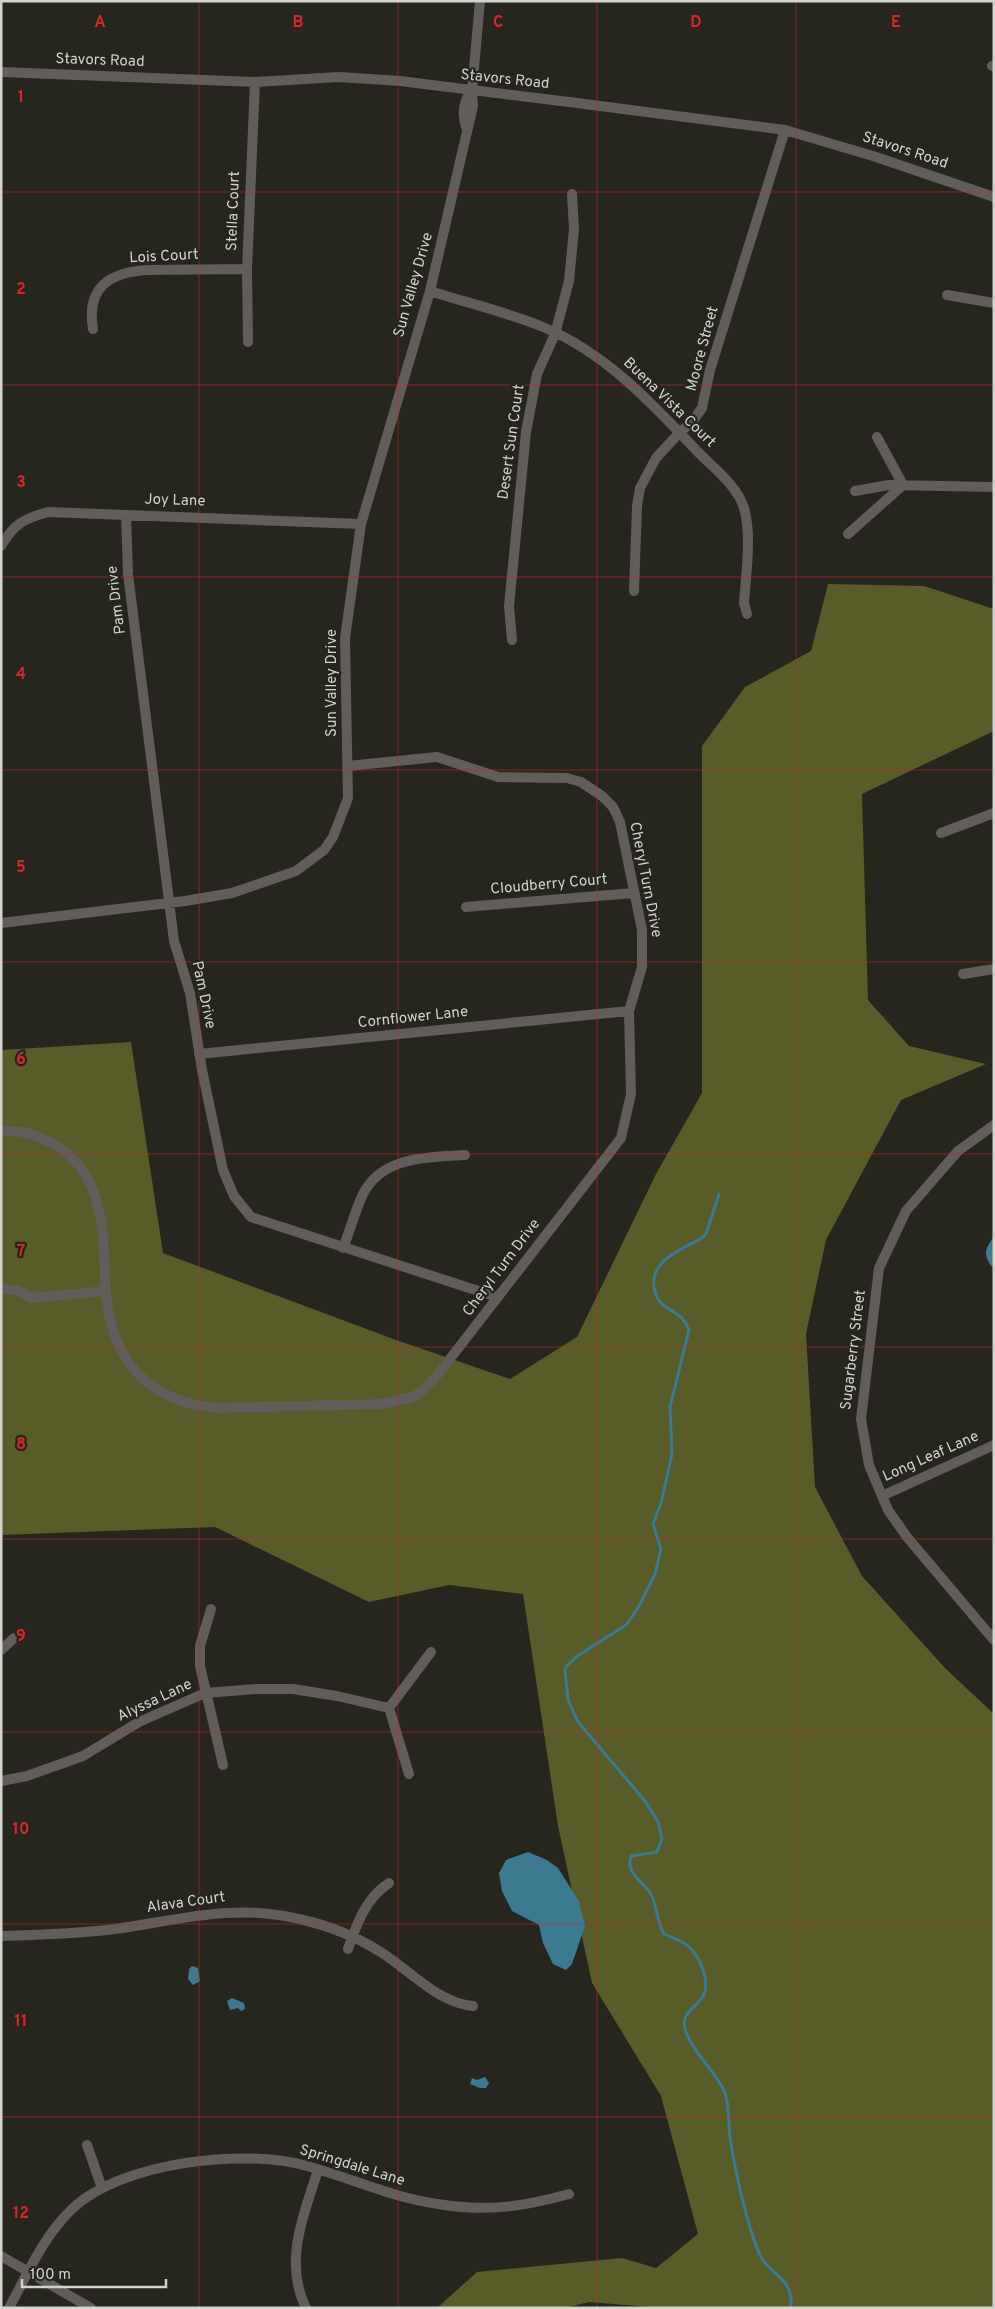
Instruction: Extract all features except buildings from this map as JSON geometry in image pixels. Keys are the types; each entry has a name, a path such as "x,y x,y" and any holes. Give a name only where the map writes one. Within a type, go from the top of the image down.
{"street":[{"name":"Sun Valley Drive","path":"1,923 232,893 288,875 310,862 324,850 334,837 344,815 348,798 345,638 361,524 430,291 455,192 467,130 463,114 466,96 472,91 480,1"},
{"name":"Stavors Road","path":"1,72 254,82 339,77 400,81 609,107 785,130 873,156 994,197"},
{"name":"Stella Court","path":"248,342 247,269 254,82"},
{"name":"Moore Street","path":"634,591 637,506 640,488 656,458 692,422 702,408 710,370 785,130"},
{"name":"Desert Sun Court","path":"512,640 508,606 526,432 537,374 555,334 566,295 571,267 574,229 572,194"},
{"name":"Lois Court","path":"93,329 90,313 99,288 108,280 119,275 132,271 148,270 247,269"},
{"name":"Buena Vista Court","path":"430,291 543,327 607,364 680,432 738,493 744,509 747,525 744,603 746,614"},
{"path":"948,294 994,303"},
{"path":"877,437 903,485"},
{"path":"848,534 857,524 892,497 903,485"},
{"path":"855,491 881,486 903,485 994,487"},
{"name":"Joy Lane","path":"1,546 11,530 28,518 48,512 361,524"},
{"name":"Pam Drive","path":"126,514 128,574 174,941 190,993 199,1054 223,1170 234,1196 251,1217 497,1297"},
{"name":"Cheryl Turn Drive","path":"1,1132 11,1131 36,1134 70,1154 80,1166 97,1197 106,1291 114,1332 132,1366 143,1380 160,1393 194,1406 217,1408 380,1404 412,1397 425,1389 471,1334 497,1297 621,1138 631,1094 629,1011 642,967 642,930 620,822 613,807 581,782 567,778 498,777 437,757 348,766"},
{"path":"941,834 994,813"},
{"name":"Cloudberry Court","path":"466,907 634,893"},
{"path":"963,974 994,969"},
{"name":"Cornflower Lane","path":"199,1054 629,1011"},
{"name":"Sugarberry Street","path":"994,1125 958,1151 906,1211 879,1268 861,1419 869,1466 888,1510 907,1537 994,1640"},
{"path":"343,1248 363,1194 375,1177 394,1166 420,1157 465,1155"},
{"path":"5,1289 19,1291 31,1298 106,1291"},
{"name":"Long Leaf Lane","path":"882,1496 994,1445"},
{"path":"211,1609 200,1646 200,1666 223,1765"},
{"path":"1,1650 14,1638"},
{"path":"409,1774 389,1708 431,1652"},
{"name":"Alyssa Lane","path":"1,1781 27,1776 83,1756 139,1722 205,1694 257,1689 292,1689 346,1698 389,1708"},
{"path":"348,1949 368,1900 389,1883"},
{"name":"Alava Court","path":"1,1936 90,1932 225,1912 284,1916 323,1926 380,1951 447,1999 460,2005 473,2006"},
{"path":"88,2145 102,2188"},
{"name":"Springdale Lane","path":"10,2308 40,2249 53,2230 79,2203 102,2188 158,2168 239,2158 272,2160 318,2170 404,2198 464,2208 515,2207 569,2194"},
{"path":"306,2308 298,2284 296,2248 318,2170"},
{"path":"1,2256 30,2271 91,2308"}],"green space":[{"path":"828,584 924,586 994,609 994,731 862,794 868,1000 909,1046 986,1064 901,1100 826,1240 806,1334 815,1487 862,1576 945,1668 994,1714 994,2308 661,2308 589,2302 564,2308 437,2308 477,2272 622,2258 656,2268 698,2234 661,2096 592,1983 558,1826 523,1594 449,1585 369,1602 215,1527 1,1535 1,1050 131,1042 163,1253 396,1340 510,1379 577,1337 656,1174 702,1093 702,746 745,687 811,651"}],"water":[{"path":"994,1237 994,1267 991,1266 987,1258 986,1251"},
{"path":"528,1852 547,1860 558,1868 579,1901 585,1926 572,1964 566,1970 553,1964 543,1943 539,1925 512,1911 502,1891 499,1873 506,1860"},
{"path":"192,1966 198,1968 200,1981 193,1985 188,1979 189,1969"},
{"path":"232,1998 244,2003 245,2009 241,2011 238,2008 230,2010 227,2001"},
{"path":"485,2077 489,2083 486,2088 470,2084 472,2078 477,2080"}],"waterway":[{"path":"719,1194 706,1234 669,1256 657,1270 654,1278 656,1296 662,1304 684,1321 689,1330 670,1407 672,1454 661,1503 653,1524 661,1549 655,1574 638,1608 626,1625 576,1657 566,1667 565,1671 568,1700 578,1722 645,1801 658,1822 662,1838 657,1852 631,1856 631,1868 652,1896 664,1934 688,1946 696,1955 702,1968 706,1982 704,1994 687,2013 684,2023 685,2029 694,2047 725,2093 728,2104 732,2151 742,2198 755,2243 764,2262 780,2277 789,2289 791,2308"}]}
